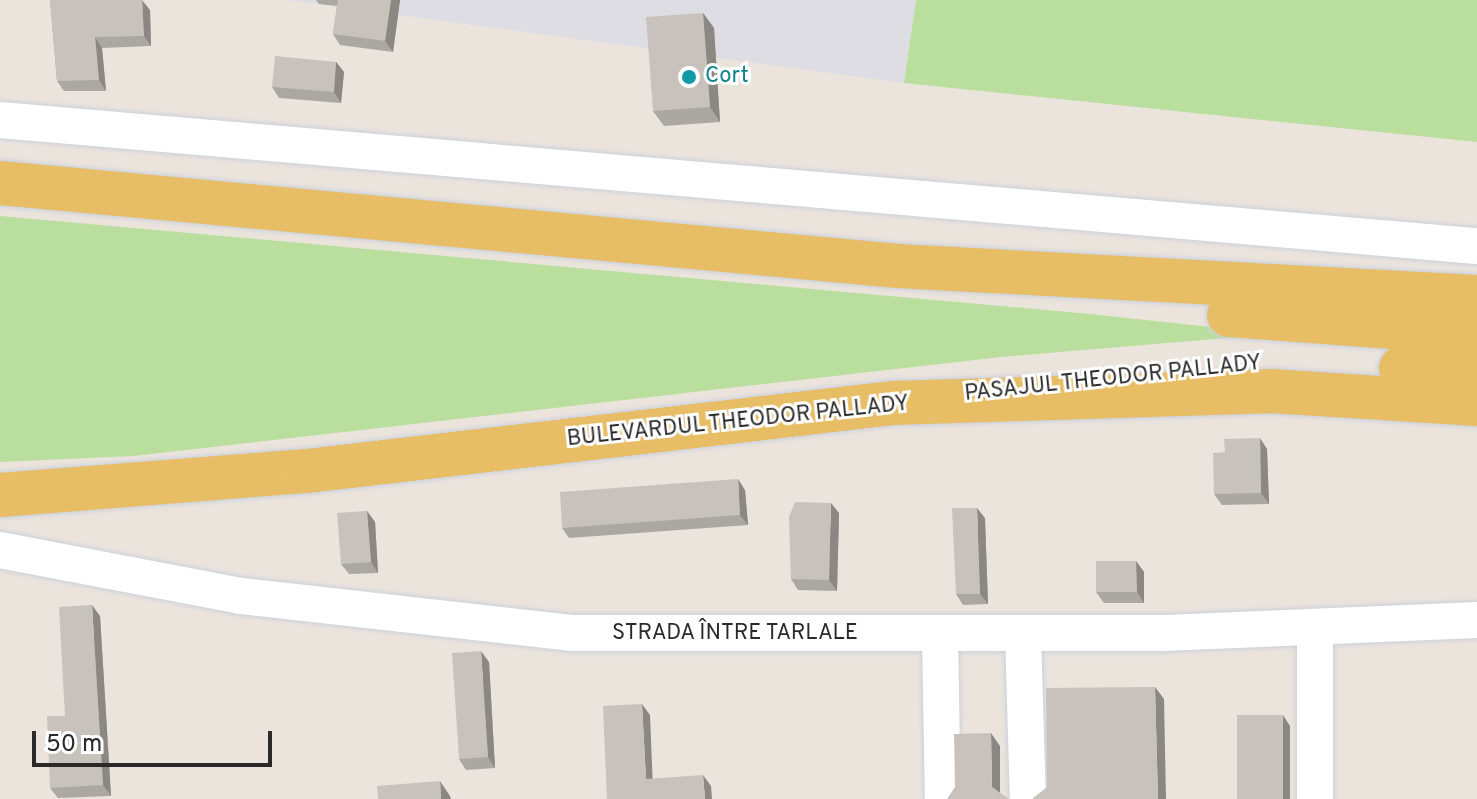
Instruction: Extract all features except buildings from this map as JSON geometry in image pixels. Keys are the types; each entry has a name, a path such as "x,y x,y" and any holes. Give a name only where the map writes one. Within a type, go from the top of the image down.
{"main road":[{"path":"0,183 898,266 1477,297"},
{"name":"PASAJUL THEODOR PALLADY","path":"898,266 1226,315 1477,333"},
{"name":"PASAJUL THEODOR PALLADY","path":"893,403 1241,362 1477,372"},
{"name":"BULEVARDUL THEODOR PALLADY","path":"0,495 230,479 893,403 1270,391 1477,404"}],"street":[{"path":"0,120 1477,246"},
{"name":"STRADA ÎNTRE TARLALE","path":"0,550 242,596 507,629 1023,635 1315,630 1477,620"},
{"path":"1315,630 1315,799"},
{"path":"940,635 943,799"},
{"path":"1023,635 1028,799"}],"shaded area":[{"path":"287,0 916,0 904,83"}],"green space":[{"path":"916,0 1477,0 1477,142 904,83"},
{"path":"0,216 1090,314 1238,330 1238,337 1001,357 134,456 0,462"}],"place":[{"name":"Cort","path":"689,77"}]}
